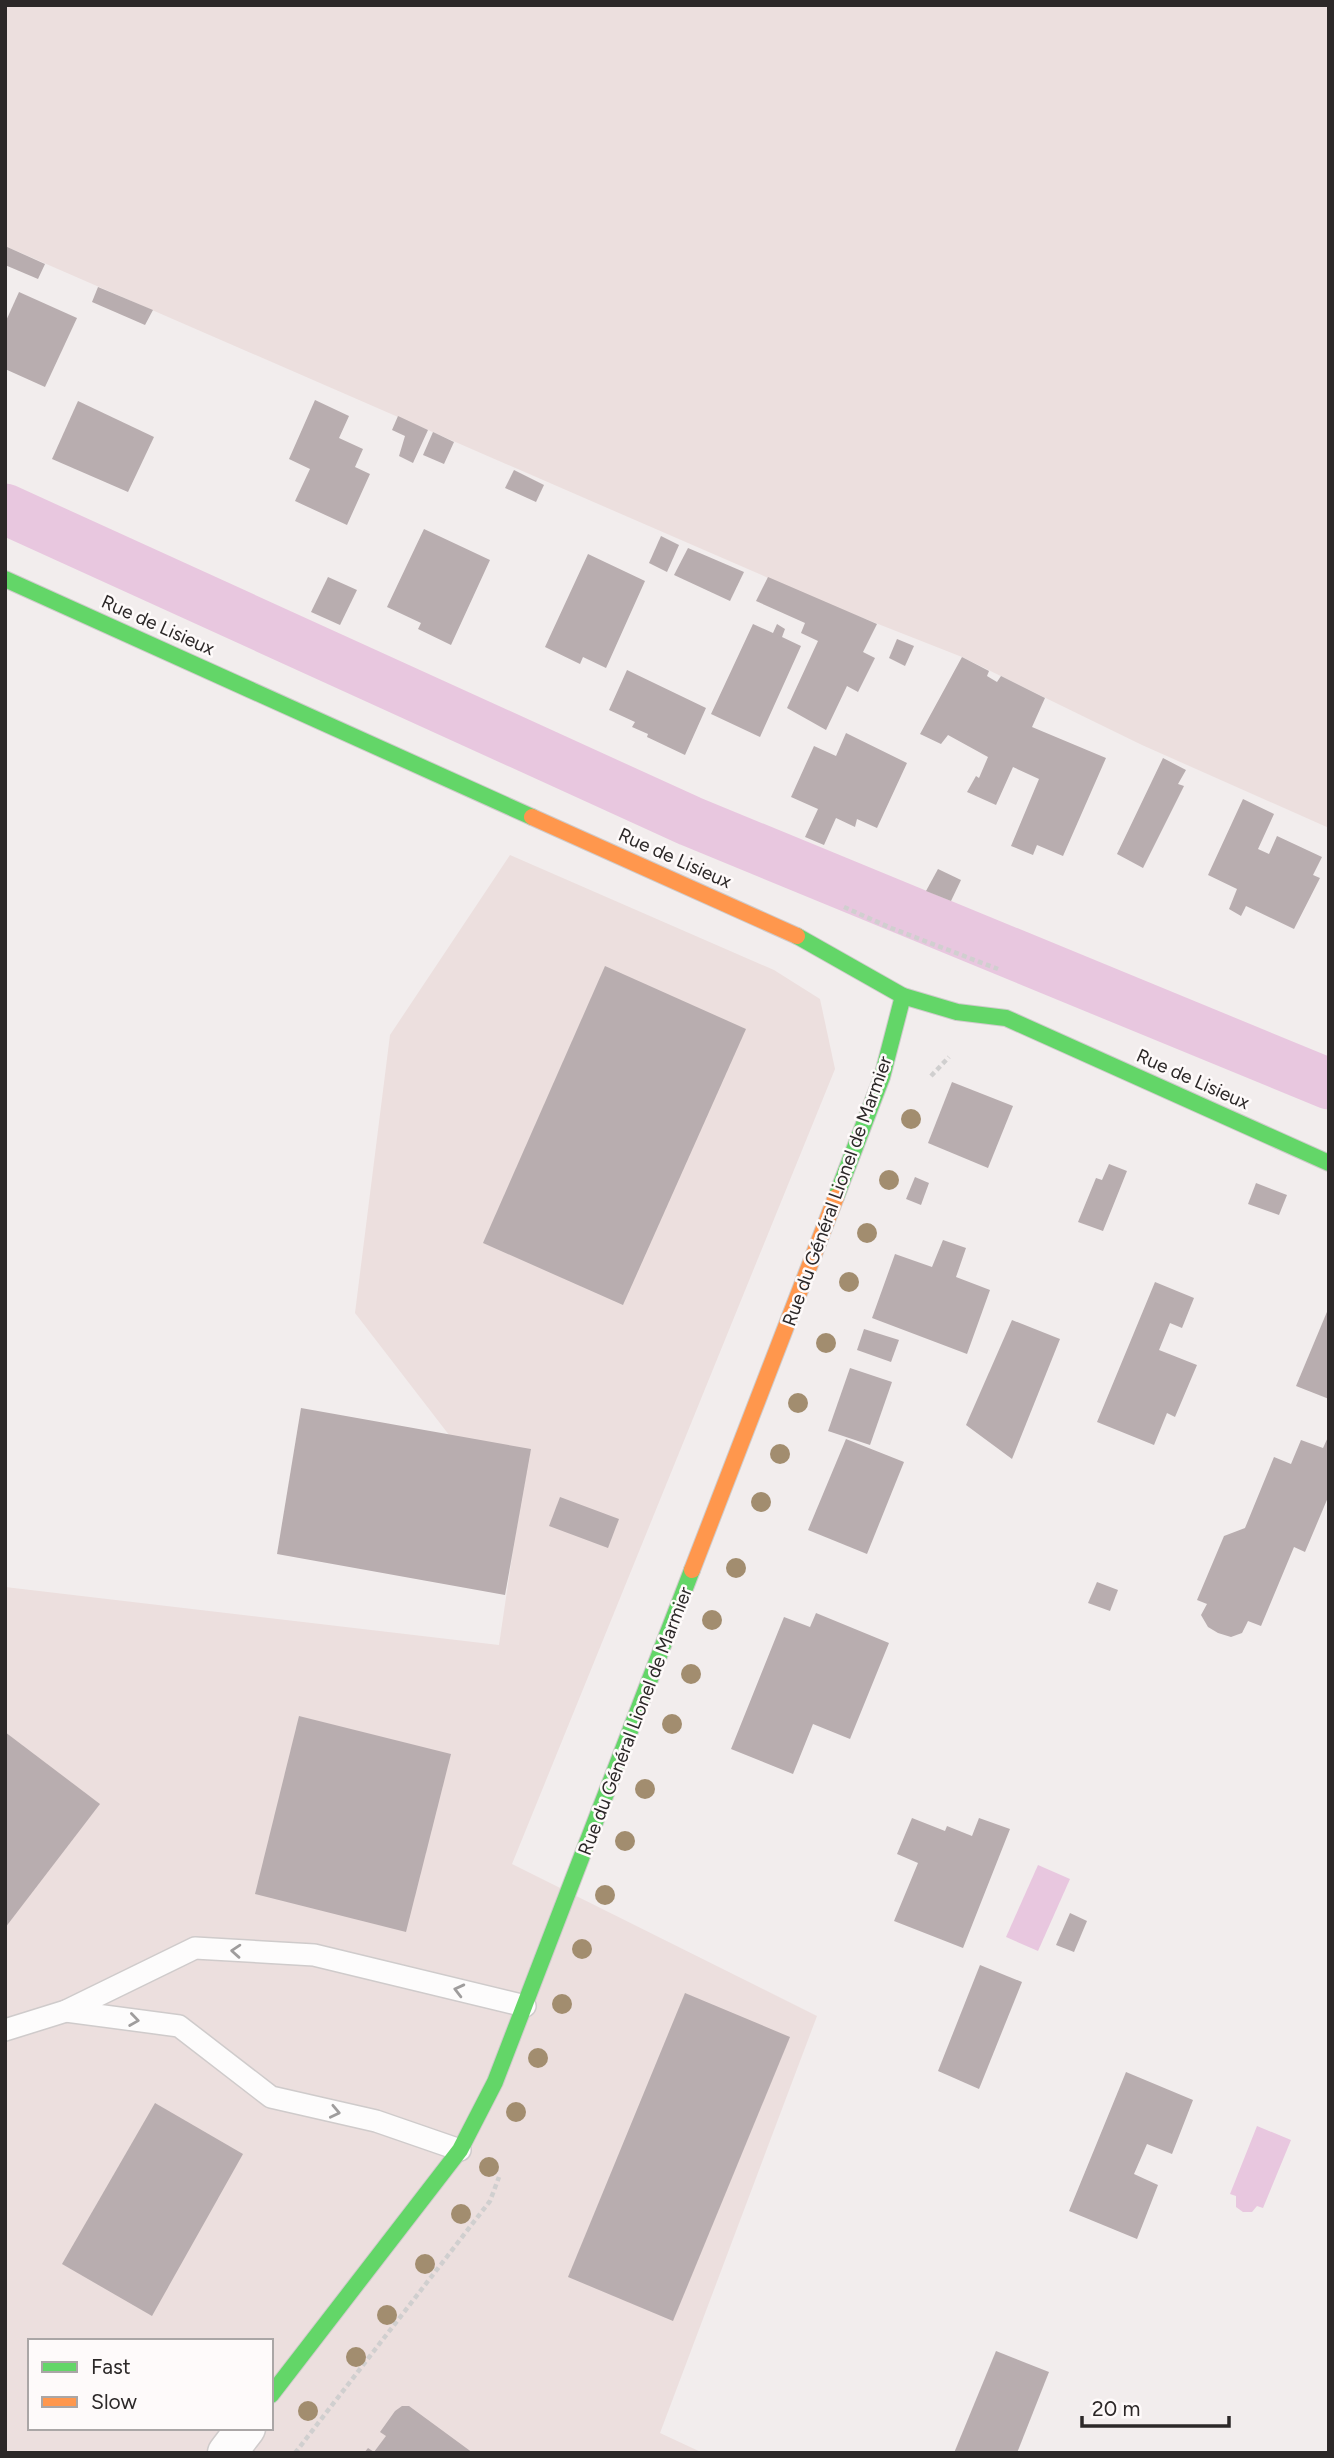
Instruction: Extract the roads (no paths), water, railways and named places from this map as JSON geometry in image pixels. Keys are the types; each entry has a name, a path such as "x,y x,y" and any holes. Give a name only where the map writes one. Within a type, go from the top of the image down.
{"street":[{"name":"Rue de Lisieux","path":"5,579 797,936 903,996 957,1012 1006,1018 1329,1163"},
{"name":"Rue du Général Lionel de Marmier","path":"273,2392 460,2150 495,2082 882,1077 903,996"},
{"path":"227,2453 244,2430"}],"lane":[{"path":"5,2030 66,2011 195,1948 314,1955 525,2006"},
{"path":"66,2011 179,2026 271,2097 376,2121 460,2150"}],"waterway":[{"path":"5,509 690,821 1329,1084"}]}
